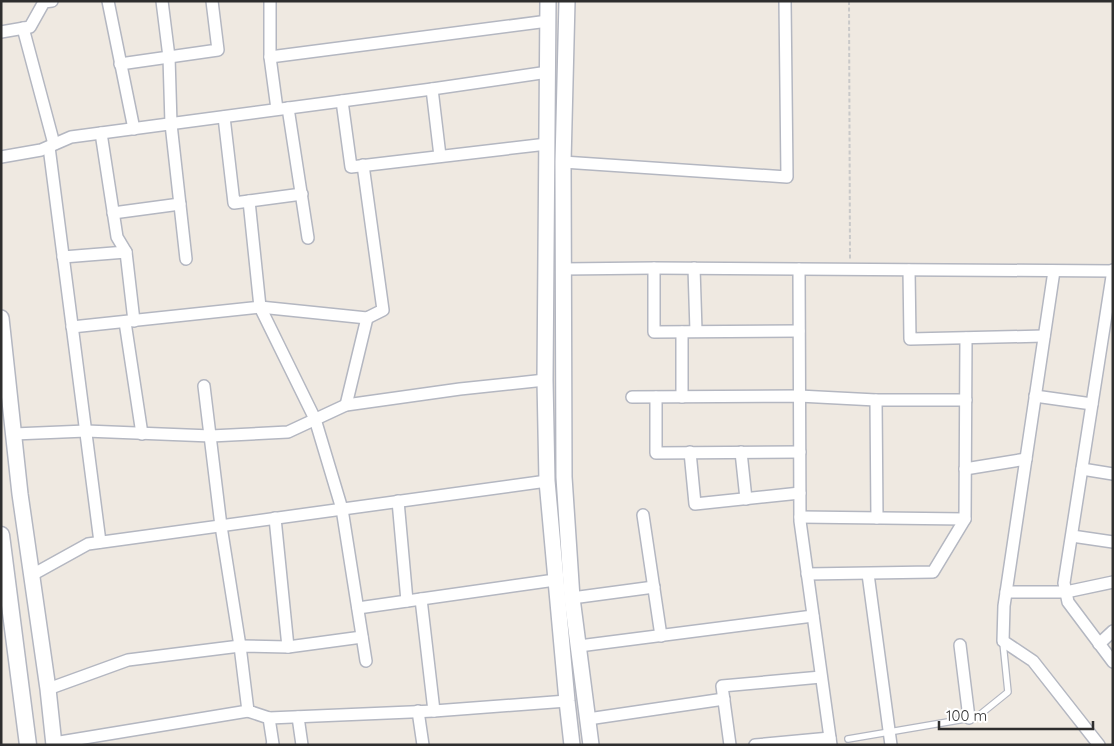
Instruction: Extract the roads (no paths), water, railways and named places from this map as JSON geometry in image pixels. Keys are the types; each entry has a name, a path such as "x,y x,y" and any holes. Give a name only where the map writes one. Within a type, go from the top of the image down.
{"main road":[{"path":"1,535 28,745"}],"street":[{"path":"108,1 134,129"},
{"path":"162,1 169,58 171,124 186,259"},
{"path":"120,64 218,50 212,1"},
{"path":"270,1 270,57 302,194 308,238"},
{"path":"548,1 545,380 547,481 572,745"},
{"path":"567,1 563,162 564,477 572,598 591,745"},
{"path":"563,162 787,177 785,1"},
{"path":"1,32 30,27 47,2"},
{"path":"270,57 548,21"},
{"path":"23,28 51,146 63,258 100,542"},
{"path":"1,157 41,150 71,137 548,72"},
{"path":"432,89 440,156"},
{"path":"342,101 351,167 547,144"},
{"path":"224,117 234,203 302,194"},
{"path":"101,133 117,237 126,252 130,321 142,434"},
{"path":"72,327 260,307 367,318 383,310 363,165"},
{"path":"249,201 260,307 315,419 342,509 366,661"},
{"path":"113,213 180,204"},
{"path":"63,258 126,252"},
{"path":"654,268 654,332 799,331"},
{"path":"694,268 696,332"},
{"path":"563,269 1113,271 1111,296 1064,583 1068,602 1113,662"},
{"path":"755,745 830,741 800,517 799,269"},
{"path":"909,270 910,339 1044,336"},
{"path":"1054,271 1004,606 1003,641 1033,661 1099,745"},
{"path":"1,318 20,494 54,744 248,711 269,718 567,701"},
{"path":"346,405 367,318"},
{"path":"682,332 682,397"},
{"path":"807,574 933,572 965,519 966,338"},
{"path":"14,434 86,431 212,436 288,432 346,405 460,389 545,380"},
{"path":"204,386 212,436 221,526 248,711"},
{"path":"632,397 799,396 876,400 966,400"},
{"path":"1035,396 1092,404"},
{"path":"656,397 656,452 800,452"},
{"path":"876,400 877,518"},
{"path":"690,452 695,504 800,493"},
{"path":"741,452 746,499"},
{"path":"965,469 1026,459"},
{"path":"1082,469 1113,474"},
{"path":"32,576 88,544 547,481"},
{"path":"398,501 407,601"},
{"path":"643,515 661,636"},
{"path":"800,517 965,519"},
{"path":"275,518 288,647"},
{"path":"1072,536 1113,542"},
{"path":"868,574 891,745"},
{"path":"358,608 555,580"},
{"path":"1006,592 1066,592 1113,582"},
{"path":"572,598 654,587"},
{"path":"421,599 434,710"},
{"path":"579,646 813,616"},
{"path":"1099,644 1113,631"},
{"path":"48,689 128,660 240,646 288,647 362,637"},
{"path":"960,645 968,718"},
{"path":"730,745 722,686 822,677"},
{"path":"588,720 724,699"},
{"path":"418,711 423,745"},
{"path":"298,717 302,745"},
{"path":"269,718 272,745"}],"lane":[{"path":"848,739 977,717 1008,692 1003,641"}]}
